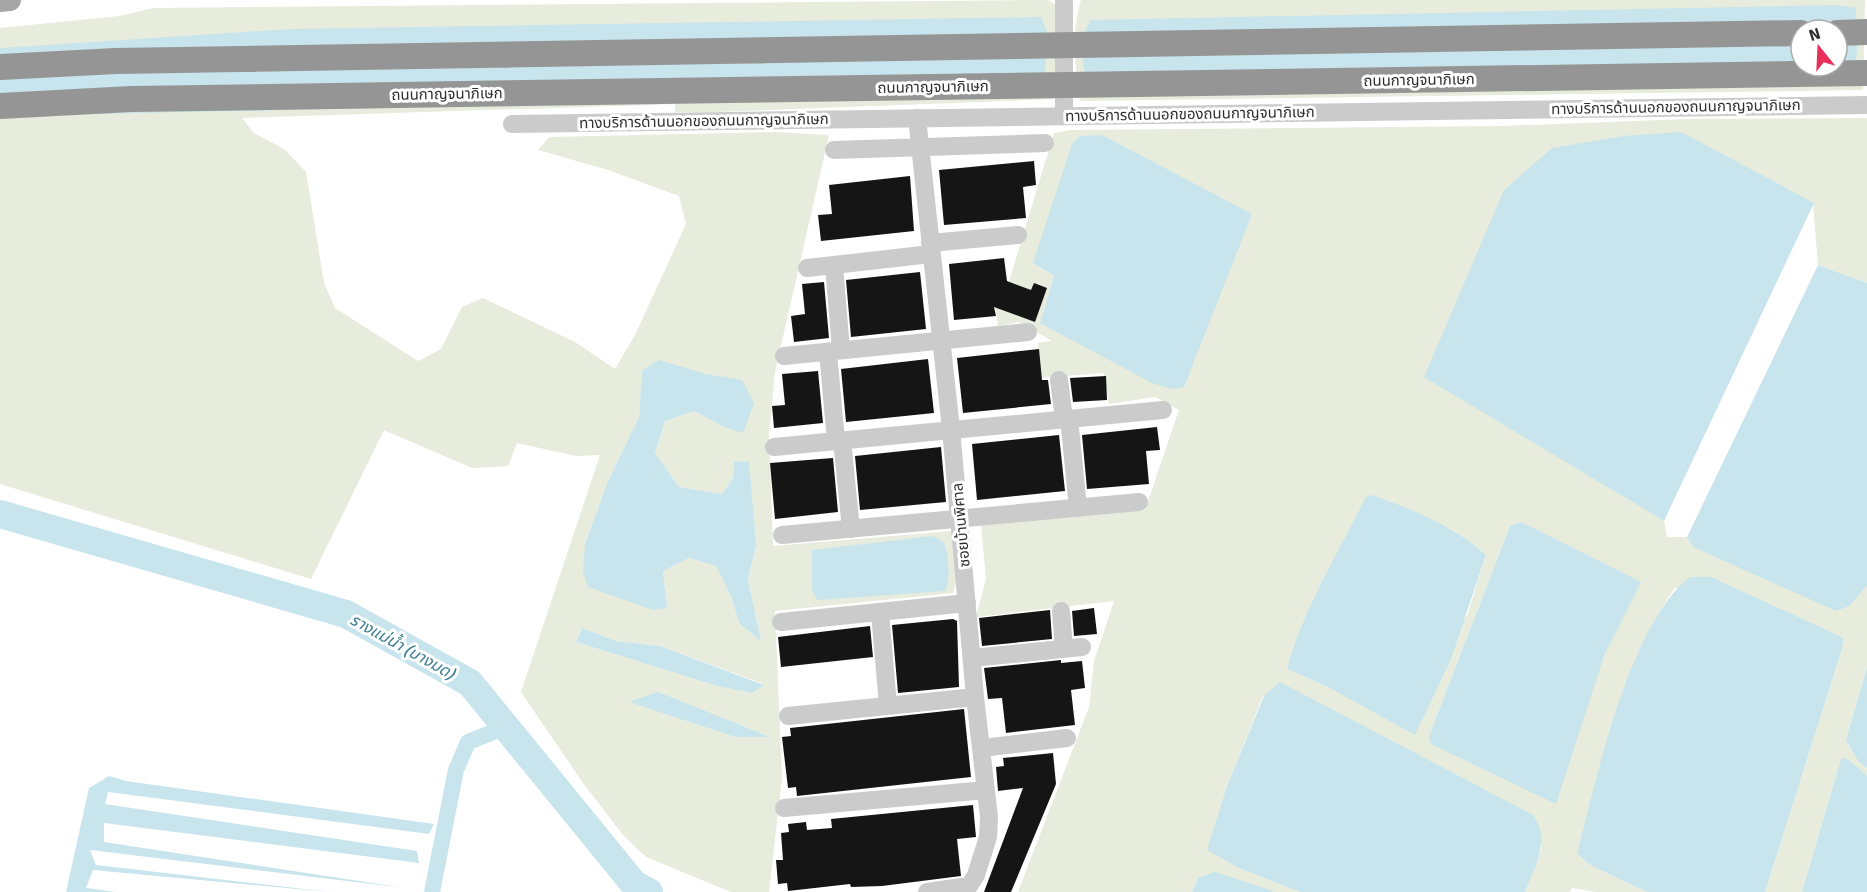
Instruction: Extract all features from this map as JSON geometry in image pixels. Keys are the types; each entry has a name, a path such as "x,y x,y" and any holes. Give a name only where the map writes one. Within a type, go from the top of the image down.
{"highway":[{"path":"1849,33 1867,32"},
{"path":"0,68 116,61 1789,33"},
{"name":"ถนนกาญจนาภิเษก","path":"0,106 131,99 1867,73"}],"main road":[{"path":"0,1 10,0"}],"street":[{"path":"1064,0 1064,116"},
{"name":"ทางบริการด้านนอกของถนนกาญจนาภิเษก","path":"512,124 1867,105"},
{"name":"ซอยบ้านพิศาล","path":"917,118 960,519 975,697 986,790 988,837 976,875 969,886 927,892"},
{"path":"834,150 1045,143"},
{"path":"807,268 1018,235"},
{"path":"834,265 839,440 851,529"},
{"path":"784,356 1028,332"},
{"path":"1059,380 1067,419 1078,508"},
{"path":"774,447 1163,410"},
{"path":"782,535 1139,502"},
{"path":"781,622 967,603"},
{"path":"880,612 888,706"},
{"path":"972,658 1073,648 1061,612"},
{"path":"788,716 975,697"},
{"path":"982,748 1067,738"},
{"path":"784,808 986,790"}],"green space":[{"path":"1035,0 1048,0 1055,4 1059,25 1054,99 716,112 675,112 675,104 242,118 254,133 284,149 306,172 324,283 335,308 418,361 441,349 462,307 483,298 575,342 615,369 635,335 686,224 679,196 608,170 538,150 549,137 775,132 829,135 775,372 769,434 773,546 952,531 957,578 953,593 775,611 782,778 769,892 731,892 646,857 623,835 583,783 521,692 600,455 576,456 517,443 508,466 472,468 384,430 311,579 0,484 0,28 120,16 153,8","holes":["642,370 706,374 742,381 724,427 694,411 664,421 655,453 679,487 722,494 733,478 734,462 756,545 748,579 761,640 739,623 731,596 716,566 689,558 663,571 667,608 585,544 608,481 639,417","582,628 616,641 660,646 764,684 714,685 576,642","630,702 719,717 768,736 735,737"]},
{"path":"1081,0 1865,0 1863,90 1080,101 1075,50 1076,25"},
{"path":"1867,118 1867,283 1818,265 1813,203 1424,376 1664,521 1667,537 1687,537 1693,547 1849,606 1867,586 1867,667 1846,740 1858,761 1867,768 1867,776 1846,759 1841,759 1802,892 1765,892 1844,638 1775,608 1675,588 1656,618 1626,682 1604,750 1577,853 1590,865 1647,892 1596,892 1572,888 1570,892 1525,892 1542,847 1263,696 1227,786 1208,850 1239,868 1300,892 1274,892 1198,878 1192,892 1018,892 1089,707 1094,661 1114,601 976,617 986,579 981,525 1145,510 1179,410 1155,397 1109,404 1104,373 1040,378 1038,343 1052,341 1019,322 998,326 993,287 1008,285 1054,133 1070,130 1502,126 1687,119","holes":["1252,214 1040,323 1054,276 1033,263","1366,498 1414,513 1445,526 1486,555 1467,616 1328,687 1287,669 1302,625","1510,526 1640,582 1604,656 1591,691 1429,736"]}],"water":[{"path":"1836,5 1856,8 1857,51 1853,81 1090,94 1082,56 1086,29 1091,20"},
{"path":"1041,17 1048,34 1043,94 0,116 0,48 292,29"},
{"path":"1681,132 1814,203 1664,521 1424,377 1504,190 1552,148 1623,136"},
{"path":"1102,135 1252,214 1184,387 1172,389 1152,383 1040,323 1054,276 1033,263 1072,144 1080,136"},
{"path":"1818,265 1867,283 1867,586 1849,606 1836,611 1693,547 1687,537"},
{"path":"659,360 706,374 742,380 754,403 743,433 724,427 694,411 665,421 655,453 679,487 722,494 733,478 734,462 749,461 756,545 748,579 761,641 739,623 731,596 716,566 689,558 663,571 667,608 653,610 588,587 583,572 585,544 608,481 639,417 642,370"},
{"path":"1372,495 1417,512 1447,527 1486,555 1451,659 1415,735 1328,687 1287,669 1302,625 1322,582 1366,497"},
{"path":"1521,522 1641,582 1604,656 1556,804 1431,744 1429,736 1510,526"},
{"path":"933,536 944,542 946,548 948,572 946,591 817,600 812,590 812,550"},
{"path":"1690,577 1711,577 1844,638 1765,892 1647,892 1590,865 1577,853 1605,745 1633,665 1649,629 1668,599"},
{"path":"582,628 616,641 660,646 764,685 752,693 714,685 576,642"},
{"path":"1867,667 1867,768 1858,761 1846,740"},
{"path":"1280,682 1533,815 1541,834 1540,853 1525,892 1300,892 1239,868 1207,850 1227,786 1264,696"},
{"path":"658,692 770,737 735,737 629,702"},
{"path":"1846,758 1867,776 1867,892 1802,892 1841,759"},
{"path":"109,776 126,781 434,824 429,834 108,792 105,804 417,851 419,863 104,823 104,842 405,888 90,850 96,865 330,892 93,870 86,888 116,892 66,892 89,788"},
{"path":"1215,872 1274,892 1192,892 1198,878"}],"building":[{"path":"1034,161 1036,185 1023,187 1026,218 944,225 939,170"},
{"path":"910,176 914,231 821,241 818,215 832,214 829,185"},
{"path":"1004,258 1007,281 1031,290 1034,283 1047,288 1035,322 994,307 996,316 954,320 949,264"},
{"path":"920,272 926,329 851,337 846,280"},
{"path":"824,282 829,338 794,342 791,316 805,314 802,284"},
{"path":"1039,349 1042,380 1048,380 1051,404 963,413 957,358"},
{"path":"928,359 934,413 846,422 841,369"},
{"path":"818,371 823,423 774,428 772,406 785,405 782,374"},
{"path":"1106,376 1107,400 1073,402 1070,378"},
{"path":"1157,427 1160,450 1146,451 1149,484 1087,489 1082,435"},
{"path":"1059,435 1065,491 977,500 972,444"},
{"path":"941,447 946,502 860,510 855,456"},
{"path":"833,458 838,512 775,519 770,463"},
{"path":"1094,608 1097,634 1074,636 1072,611"},
{"path":"1050,610 1052,639 982,646 979,618"},
{"path":"953,619 957,621 959,687 898,693 892,625"},
{"path":"870,626 873,657 781,667 778,637"},
{"path":"1061,660 1061,663 1082,661 1085,688 1071,690 1075,725 1006,733 1002,698 988,699 984,668"},
{"path":"964,709 971,777 797,796 796,787 788,788 782,737 791,736 790,728"},
{"path":"1053,753 1056,784 1011,892 984,892 1023,788 998,791 996,767 1004,766 1003,758"},
{"path":"973,805 976,837 957,839 961,876 882,886 851,887 850,884 788,891 787,883 778,884 776,860 783,860 781,833 789,832 788,824 806,822 807,830 832,828 831,819"}],"waterway":[{"name":"รางแม่น้ำ (บางมด)","path":"0,514 346,614 470,683 634,884 649,892"},
{"path":"432,892 456,770 468,742 506,727"}]}
